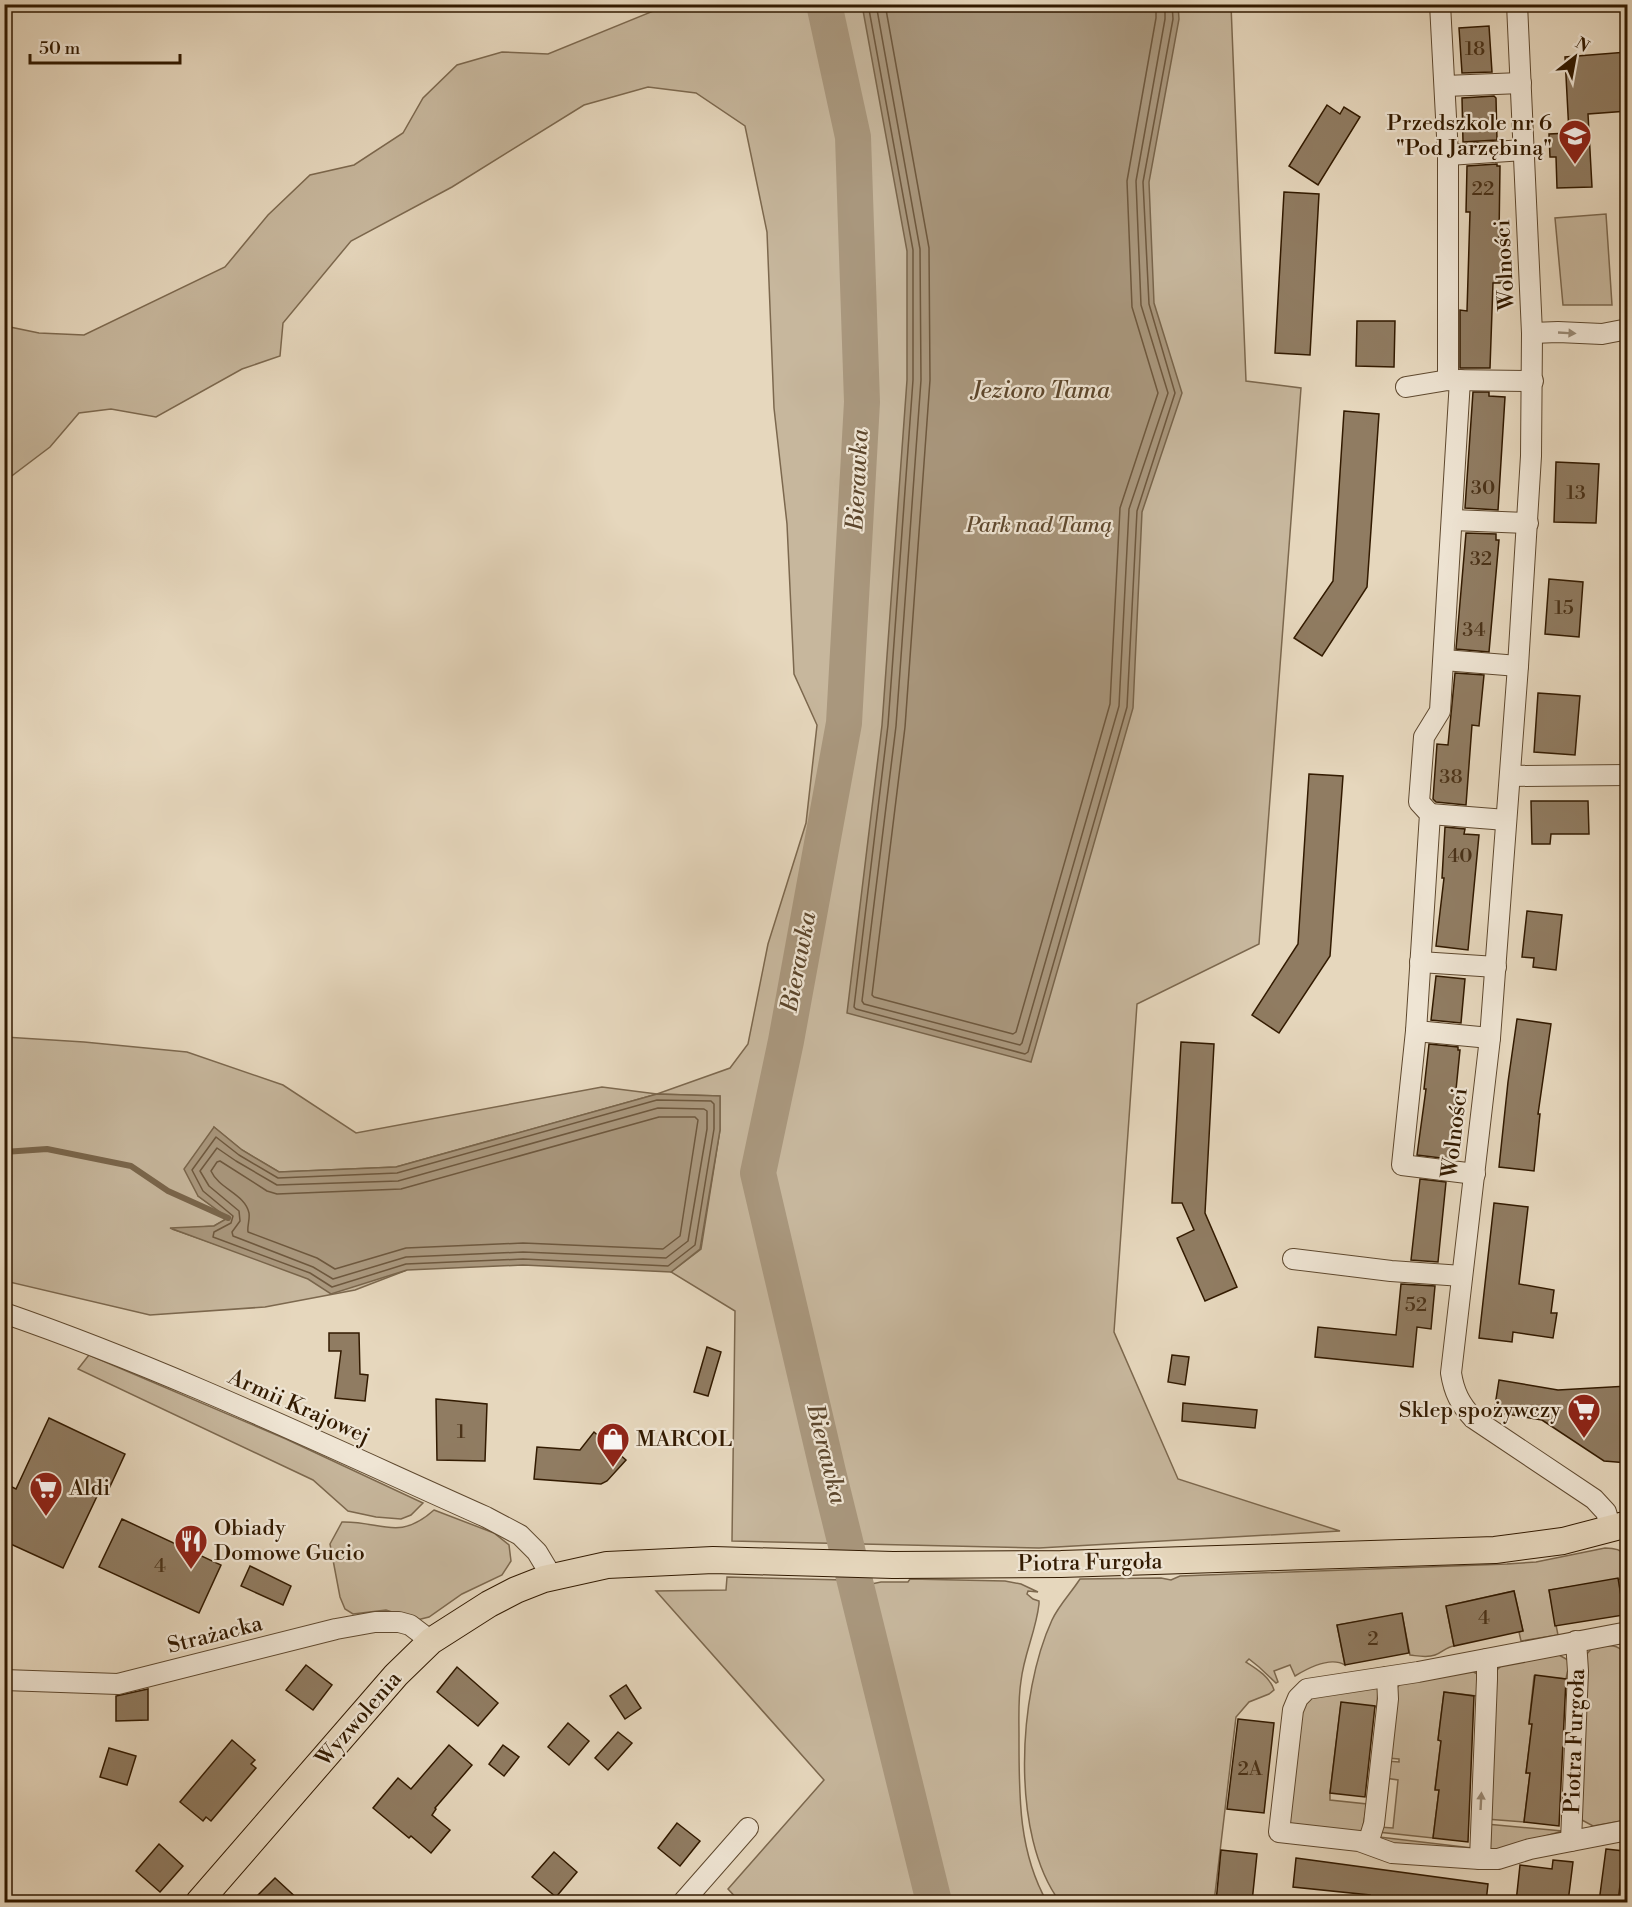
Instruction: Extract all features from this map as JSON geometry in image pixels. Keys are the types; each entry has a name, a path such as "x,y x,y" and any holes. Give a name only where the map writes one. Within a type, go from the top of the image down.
{"main road":[{"name":"Piotra Furgoła","path":"552,1577 607,1565 713,1560 893,1565 1060,1564 1495,1550 1553,1543 1619,1527"},
{"name":"Wyzwolenia","path":"199,1902 396,1675 431,1641 489,1604 516,1590 552,1577"}],"street":[{"path":"1440,4 1448,155 1454,380 1453,520 1440,711 1424,737 1419,802 1430,814 1506,820"},
{"name":"Wolności","path":"1517,4 1533,381 1527,524 1490,1038 1451,1373 1455,1394 1473,1418 1594,1499 1619,1527"},
{"path":"1445,86 1521,83"},
{"path":"1448,155 1524,150"},
{"path":"1532,333 1602,334 1628,328"},
{"path":"1406,387 1454,380 1533,381"},
{"path":"1453,520 1527,524"},
{"path":"1444,660 1518,666"},
{"path":"1510,776 1628,775"},
{"path":"1430,814 1416,1031 1402,1165 1475,1174"},
{"path":"1420,962 1496,967"},
{"path":"1416,1031 1490,1038"},
{"path":"1293,1259 1462,1276"},
{"name":"Armii Krajowej","path":"4,1313 74,1337 151,1368 486,1517 520,1535 537,1552 552,1577"},
{"name":"Strażacka","path":"4,1680 118,1684 336,1629 375,1622 399,1622 410,1625 431,1641"},
{"name":"Piotra Furgoła","path":"1628,1632 1387,1677 1307,1689 1294,1706 1279,1832 1352,1839 1392,1853 1480,1859 1498,1858 1571,1840 1628,1830"},
{"name":"Piotra Furgoła","path":"1571,1840 1578,1671 1576,1641"},
{"path":"1480,1859 1488,1679 1486,1659"},
{"path":"1368,1844 1374,1824 1388,1699 1387,1677"},
{"path":"683,1902 748,1827"}],"green space":[{"name":"Park nad Tamą","path":"653,5 1231,5 1246,381 1301,388 1259,944 1137,1004 1114,1332 1178,1479 1340,1531 1039,1548 732,1541 735,1311 671,1272 701,1249 720,1130 720,1096 657,1094 730,1068 748,1044 768,944 806,823 817,725 794,674 787,524 774,408 767,232 745,126 696,93 648,87 584,105 452,187 351,241 283,323 280,356 242,369 156,417 111,409 79,413 50,447 5,481 5,326 39,333 84,335 225,267 268,215 310,175 354,165 403,133 423,98 457,65 502,52 548,54 656,10"},
{"path":"1606,214 1612,305 1563,305 1555,218"},
{"path":"5,1037 187,1052 283,1085 356,1133 602,1087 657,1094 396,1167 279,1172 242,1150 214,1127 198,1196 228,1218 214,1226 172,1229 235,1251 407,1270 355,1290 265,1307 150,1315 5,1281"},
{"path":"89,1355 286,1439 423,1503 411,1515 401,1519 348,1511 313,1480 78,1369"},
{"path":"434,1510 494,1533 509,1545 511,1561 502,1575 462,1594 429,1617 417,1620 386,1610 353,1614 345,1609 340,1597 330,1544 342,1522 400,1528 421,1520"},
{"path":"1605,1548 1623,1552 1627,1565 1627,1578 1549,1590 1558,1635 1521,1641 1519,1632 1523,1631 1514,1591 1446,1606 1454,1646 1432,1656 1410,1655 1402,1614 1337,1625 1345,1665 1326,1662 1295,1676 1290,1665 1274,1671 1278,1682 1276,1683 1249,1659 1246,1662 1266,1677 1274,1690 1249,1702 1236,1717 1214,1902 1060,1902 1044,1874 1033,1840 1024,1764 1026,1724 1032,1686 1052,1620 1080,1579 1161,1578 1171,1580 1180,1576 1507,1564 1536,1562"},
{"path":"727,1577 845,1580 923,1902 740,1902 728,1889 824,1780 656,1591 726,1590"},
{"path":"910,1579 1005,1581 1021,1584 1038,1592 1028,1591 1027,1594 1039,1601 1039,1604 1020,1688 1019,1779 1025,1842 1037,1883 1047,1902 943,1902 866,1585 881,1582 908,1582"},
{"path":"1611,1646 1621,1650 1627,1660 1627,1665 1624,1666 1628,1680 1627,1820 1593,1826 1580,1819 1586,1655 1592,1648"},
{"path":"1559,1655 1568,1660 1566,1679 1534,1676 1529,1723 1532,1724 1526,1773 1530,1773 1524,1822 1486,1819 1494,1673 1502,1665"},
{"path":"1472,1671 1479,1675 1477,1696 1444,1692 1435,1789 1439,1790 1433,1838 1378,1832 1379,1827 1393,1828 1398,1780 1385,1778 1386,1761 1399,1762 1399,1759 1387,1758 1396,1689 1401,1683"},
{"path":"1374,1685 1378,1689 1377,1707 1341,1703 1330,1793 1330,1800 1367,1804 1362,1832 1355,1835 1294,1826 1289,1822 1298,1714 1310,1696"},
{"path":"1486,1824 1563,1831 1493,1851 1487,1845"},
{"path":"1379,1837 1473,1848 1471,1850 1395,1848 1381,1841"}],"water":[{"name":"Jezioro Tama","path":"862,5 1178,5 1179,19 1149,182 1154,303 1182,393 1142,512 1133,708 1031,1062 847,1013 882,725 907,380 907,251"},
{"path":"657,1094 720,1096 720,1130 700,1249 671,1272 523,1265 407,1270 331,1294 308,1279 170,1228 214,1226 228,1218 198,1196 184,1169 214,1127 242,1150 279,1172 396,1167"}],"building":[{"path":"1489,26 1492,72 1462,73 1459,28"},
{"path":"1627,52 1628,111 1588,114 1592,187 1557,188 1556,157 1550,157 1549,134 1569,133 1565,57"},
{"path":"1494,96 1496,98 1497,140 1463,142 1462,98"},
{"path":"1327,105 1340,114 1344,107 1360,117 1318,185 1289,166"},
{"path":"1497,164 1500,166 1499,237 1505,238 1503,283 1493,283 1490,368 1460,368 1460,310 1467,311 1470,212 1466,212 1467,166"},
{"path":"1284,192 1319,194 1310,355 1275,353"},
{"path":"1357,321 1395,321 1394,367 1356,366"},
{"path":"1473,392 1489,392 1489,396 1505,397 1498,510 1465,508"},
{"path":"1344,411 1379,414 1367,587 1322,656 1294,638 1333,581"},
{"path":"1556,462 1599,464 1596,523 1554,522"},
{"path":"1466,533 1496,534 1496,540 1499,540 1489,652 1456,649"},
{"path":"1549,579 1583,582 1579,637 1545,634"},
{"path":"1455,673 1484,675 1479,726 1472,725 1466,805 1436,802 1433,799 1437,744 1448,745"},
{"path":"1538,693 1580,696 1575,755 1534,752"},
{"path":"1309,774 1343,776 1330,956 1279,1033 1252,1015 1298,944"},
{"path":"1531,801 1588,801 1589,834 1551,834 1550,844 1532,844"},
{"path":"1445,827 1465,829 1464,834 1479,835 1468,950 1436,946 1444,878 1442,878"},
{"path":"1527,911 1562,915 1556,970 1533,967 1534,958 1522,957"},
{"path":"1436,976 1465,979 1461,1023 1431,1020"},
{"path":"1517,1019 1551,1024 1538,1114 1540,1114 1534,1171 1499,1167"},
{"path":"1181,1042 1214,1044 1205,1213 1237,1287 1205,1301 1177,1238 1194,1230 1182,1203 1172,1203"},
{"path":"1429,1044 1458,1047 1460,1050 1449,1159 1417,1155 1426,1089 1424,1089"},
{"path":"1420,1179 1446,1182 1438,1262 1411,1260"},
{"path":"1494,1203 1528,1207 1519,1284 1554,1290 1551,1313 1557,1313 1553,1338 1513,1332 1512,1342 1479,1338"},
{"path":"1401,1284 1435,1286 1431,1329 1417,1327 1413,1367 1315,1357 1318,1327 1396,1335"},
{"path":"329,1333 359,1333 360,1374 368,1375 365,1401 335,1398 341,1351 329,1351"},
{"path":"707,1347 721,1352 708,1396 694,1392"},
{"path":"1172,1355 1189,1357 1185,1385 1168,1382"},
{"path":"1499,1380 1558,1390 1628,1386 1628,1463 1604,1461 1542,1420 1494,1412"},
{"path":"436,1399 487,1404 485,1461 437,1460"},
{"path":"1183,1403 1257,1410 1255,1428 1182,1421"},
{"name":"Aldi","path":"49,1418 125,1454 107,1493 100,1490 63,1568 4,1541 4,1483 16,1489"},
{"path":"594,1432 626,1460 607,1481 601,1484 534,1479 537,1447 580,1450"},
{"path":"122,1519 221,1565 199,1613 99,1567"},
{"path":"250,1566 291,1586 283,1605 241,1586"},
{"path":"1618,1578 1624,1615 1555,1626 1549,1590"},
{"path":"1514,1591 1523,1631 1454,1646 1446,1606"},
{"path":"1402,1613 1409,1653 1345,1665 1337,1625"},
{"path":"306,1665 332,1685 313,1710 286,1690"},
{"path":"457,1667 498,1703 478,1726 437,1692"},
{"path":"1535,1675 1566,1679 1559,1826 1524,1822 1530,1773 1526,1773 1532,1724 1529,1724"},
{"path":"626,1685 641,1708 625,1719 610,1696"},
{"path":"148,1689 148,1720 116,1721 116,1696"},
{"path":"1444,1692 1474,1696 1468,1842 1433,1838 1439,1790 1435,1790 1441,1741 1438,1740"},
{"path":"1341,1702 1375,1706 1365,1797 1330,1793"},
{"path":"1238,1719 1274,1723 1264,1813 1227,1809"},
{"path":"568,1723 589,1741 569,1765 548,1747"},
{"path":"618,1732 632,1743 608,1770 595,1758"},
{"path":"232,1740 255,1760 251,1764 256,1768 211,1821 206,1817 203,1821 180,1802"},
{"path":"449,1745 472,1765 435,1808 432,1815 450,1830 431,1853 373,1808 398,1778 411,1789"},
{"path":"503,1745 519,1757 504,1776 489,1764"},
{"path":"109,1748 136,1756 127,1785 100,1777"},
{"path":"677,1823 700,1841 680,1866 658,1848"},
{"path":"159,1844 183,1866 160,1892 136,1871"},
{"path":"1606,1849 1624,1851 1618,1902 1599,1902"},
{"path":"1221,1850 1257,1854 1252,1902 1216,1902"},
{"path":"554,1852 577,1872 556,1897 532,1877"},
{"path":"1296,1858 1488,1884 1486,1902 1369,1902 1370,1895 1293,1887"},
{"path":"1553,1860 1573,1862 1568,1902 1516,1902 1520,1865 1552,1869"},
{"path":"275,1878 301,1902 251,1902"}],"waterway":[{"name":"Bierawka","path":"824,4 853,137 862,402 844,723 786,1041 758,1173 828,1472 934,1902"},
{"path":"4,1152 47,1149 131,1166 168,1191 228,1218"}],"place":[{"name":"Przedszkole nr 6 \"Pod Jarzębiną\"","path":"1575,165"},
{"name":"Sklep spożywczy","path":"1584,1439"},
{"name":"MARCOL","path":"613,1468"},
{"name":"Aldi","path":"46,1517"},
{"name":"Obiady Domowe Gucio","path":"191,1570"}]}
